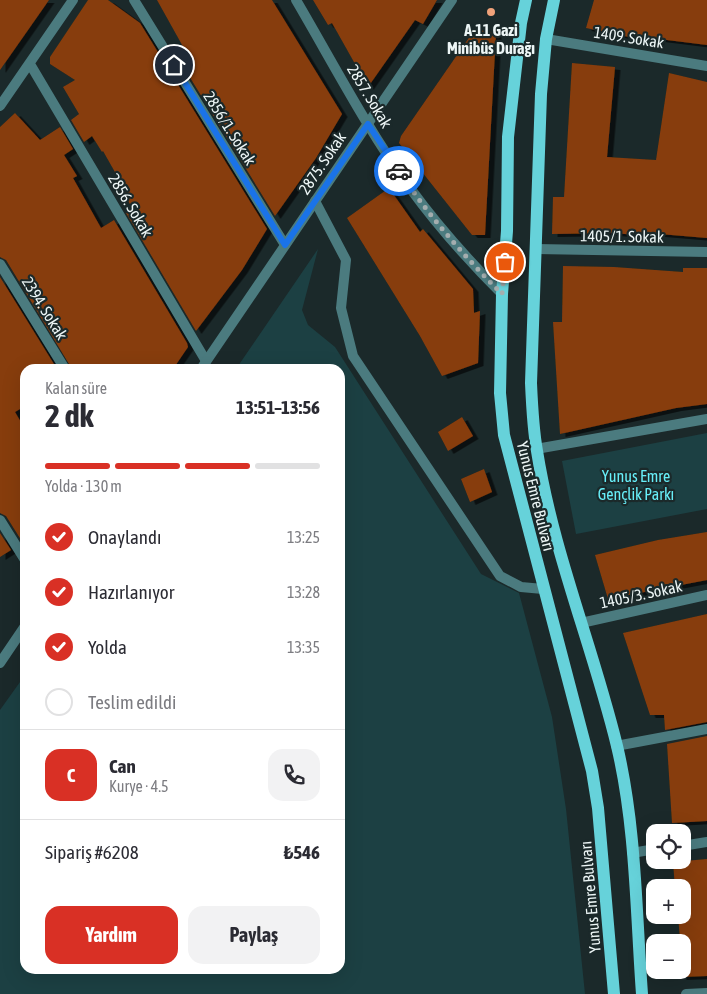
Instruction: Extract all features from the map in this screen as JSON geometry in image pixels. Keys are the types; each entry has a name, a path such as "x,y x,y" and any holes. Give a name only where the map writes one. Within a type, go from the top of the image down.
{"main road":[{"name":"Yunus Emre Bulvarı","path":"526,0 520,32 508,137 508,231 502,294 500,393 504,435 592,771 598,808 614,994"},
{"name":"Yunus Emre Bulvarı","path":"554,0 546,39 541,94 531,383 536,449 551,517 616,746 625,789 632,853 642,994"}],"street":[{"path":"0,106 73,0"},
{"name":"2856/1. Sokak","path":"134,0 285,245"},
{"name":"2857. Sokak","path":"296,0 368,124 410,189 481,273 502,294"},
{"name":"2875. Sokak","path":"205,364 449,2"},
{"name":"1409. Sokak","path":"546,39 707,66"},
{"name":"2856. Sokak","path":"30,64 203,364"},
{"path":"315,201 346,260 340,308 353,356 500,576 521,587 544,589"},
{"name":"1405/1. Sokak","path":"536,249 707,252"},
{"name":"2394. Sokak","path":"0,264 62,364"},
{"path":"536,449 707,419"},
{"path":"0,520 20,552"},
{"name":"1405/3. Sokak","path":"581,623 707,595"},
{"path":"0,663 20,633"},
{"path":"616,746 707,729"},
{"path":"691,845 707,842"},
{"path":"632,853 646,851"},
{"path":"686,994 707,993"}],"green space":[{"path":"318,249 302,310 308,325 335,347 481,574 519,593 552,717 566,809 585,994 0,994 0,710 20,682 20,974 345,974 345,364 239,364"},
{"name":"Yunus Emre Gençlik Parkı","path":"707,433 707,509 576,534 562,461"}],"building":[{"path":"0,0 49,0 0,70"},
{"path":"88,0 108,0 140,23 267,229 242,270 196,331 126,213 133,209 117,183 120,181 103,151 92,136 84,142 71,120 79,114 63,87 75,80 50,64 50,57"},
{"path":"157,0 272,0 342,114 316,158 275,216 170,45 191,61"},
{"path":"313,0 437,0 423,24 415,20 368,87 332,23 328,25"},
{"path":"594,0 707,0 707,45 659,39 658,43 586,28"},
{"path":"475,29 496,33 485,235 472,235 399,143 401,136"},
{"path":"572,63 615,67 607,157 656,160 669,73 707,82 707,238 648,233 647,236 614,233 552,234 553,197 564,197"},
{"path":"15,113 40,140 60,127 73,149 64,155 77,176 73,178 101,228 114,220 187,343 188,347 176,364 69,364 6,260 0,257 0,127"},
{"path":"389,188 420,232 423,229 473,289 474,313 480,311 478,363 442,376 420,336 347,218"},
{"path":"563,266 614,267 683,272 683,268 707,268 707,404 676,408 560,434 553,322 562,322"},
{"path":"0,277 54,364 20,364 20,409 15,412 20,420 20,538 6,516 0,513"},
{"path":"462,417 473,436 448,451 438,432"},
{"path":"484,469 492,492 470,502 461,479"},
{"path":"707,532 707,580 608,599 595,555 658,540"},
{"path":"0,533 11,550 0,557"},
{"path":"707,614 707,722 665,730 664,715 650,715 623,633"},
{"path":"707,736 707,821 672,823 667,744"},
{"path":"707,859 707,976 691,977 691,934 680,934 679,924 691,924 691,879 674,879 674,869 691,869 691,860"}],"way so far":[{"path":"399,171 410,189 481,273 502,294 505,262"}],"place":[{"name":"A-11 Gazi Minibüs Durağı","path":"491,12"}],"route":[{"path":"174,65 285,245 368,124 399,171"}]}
